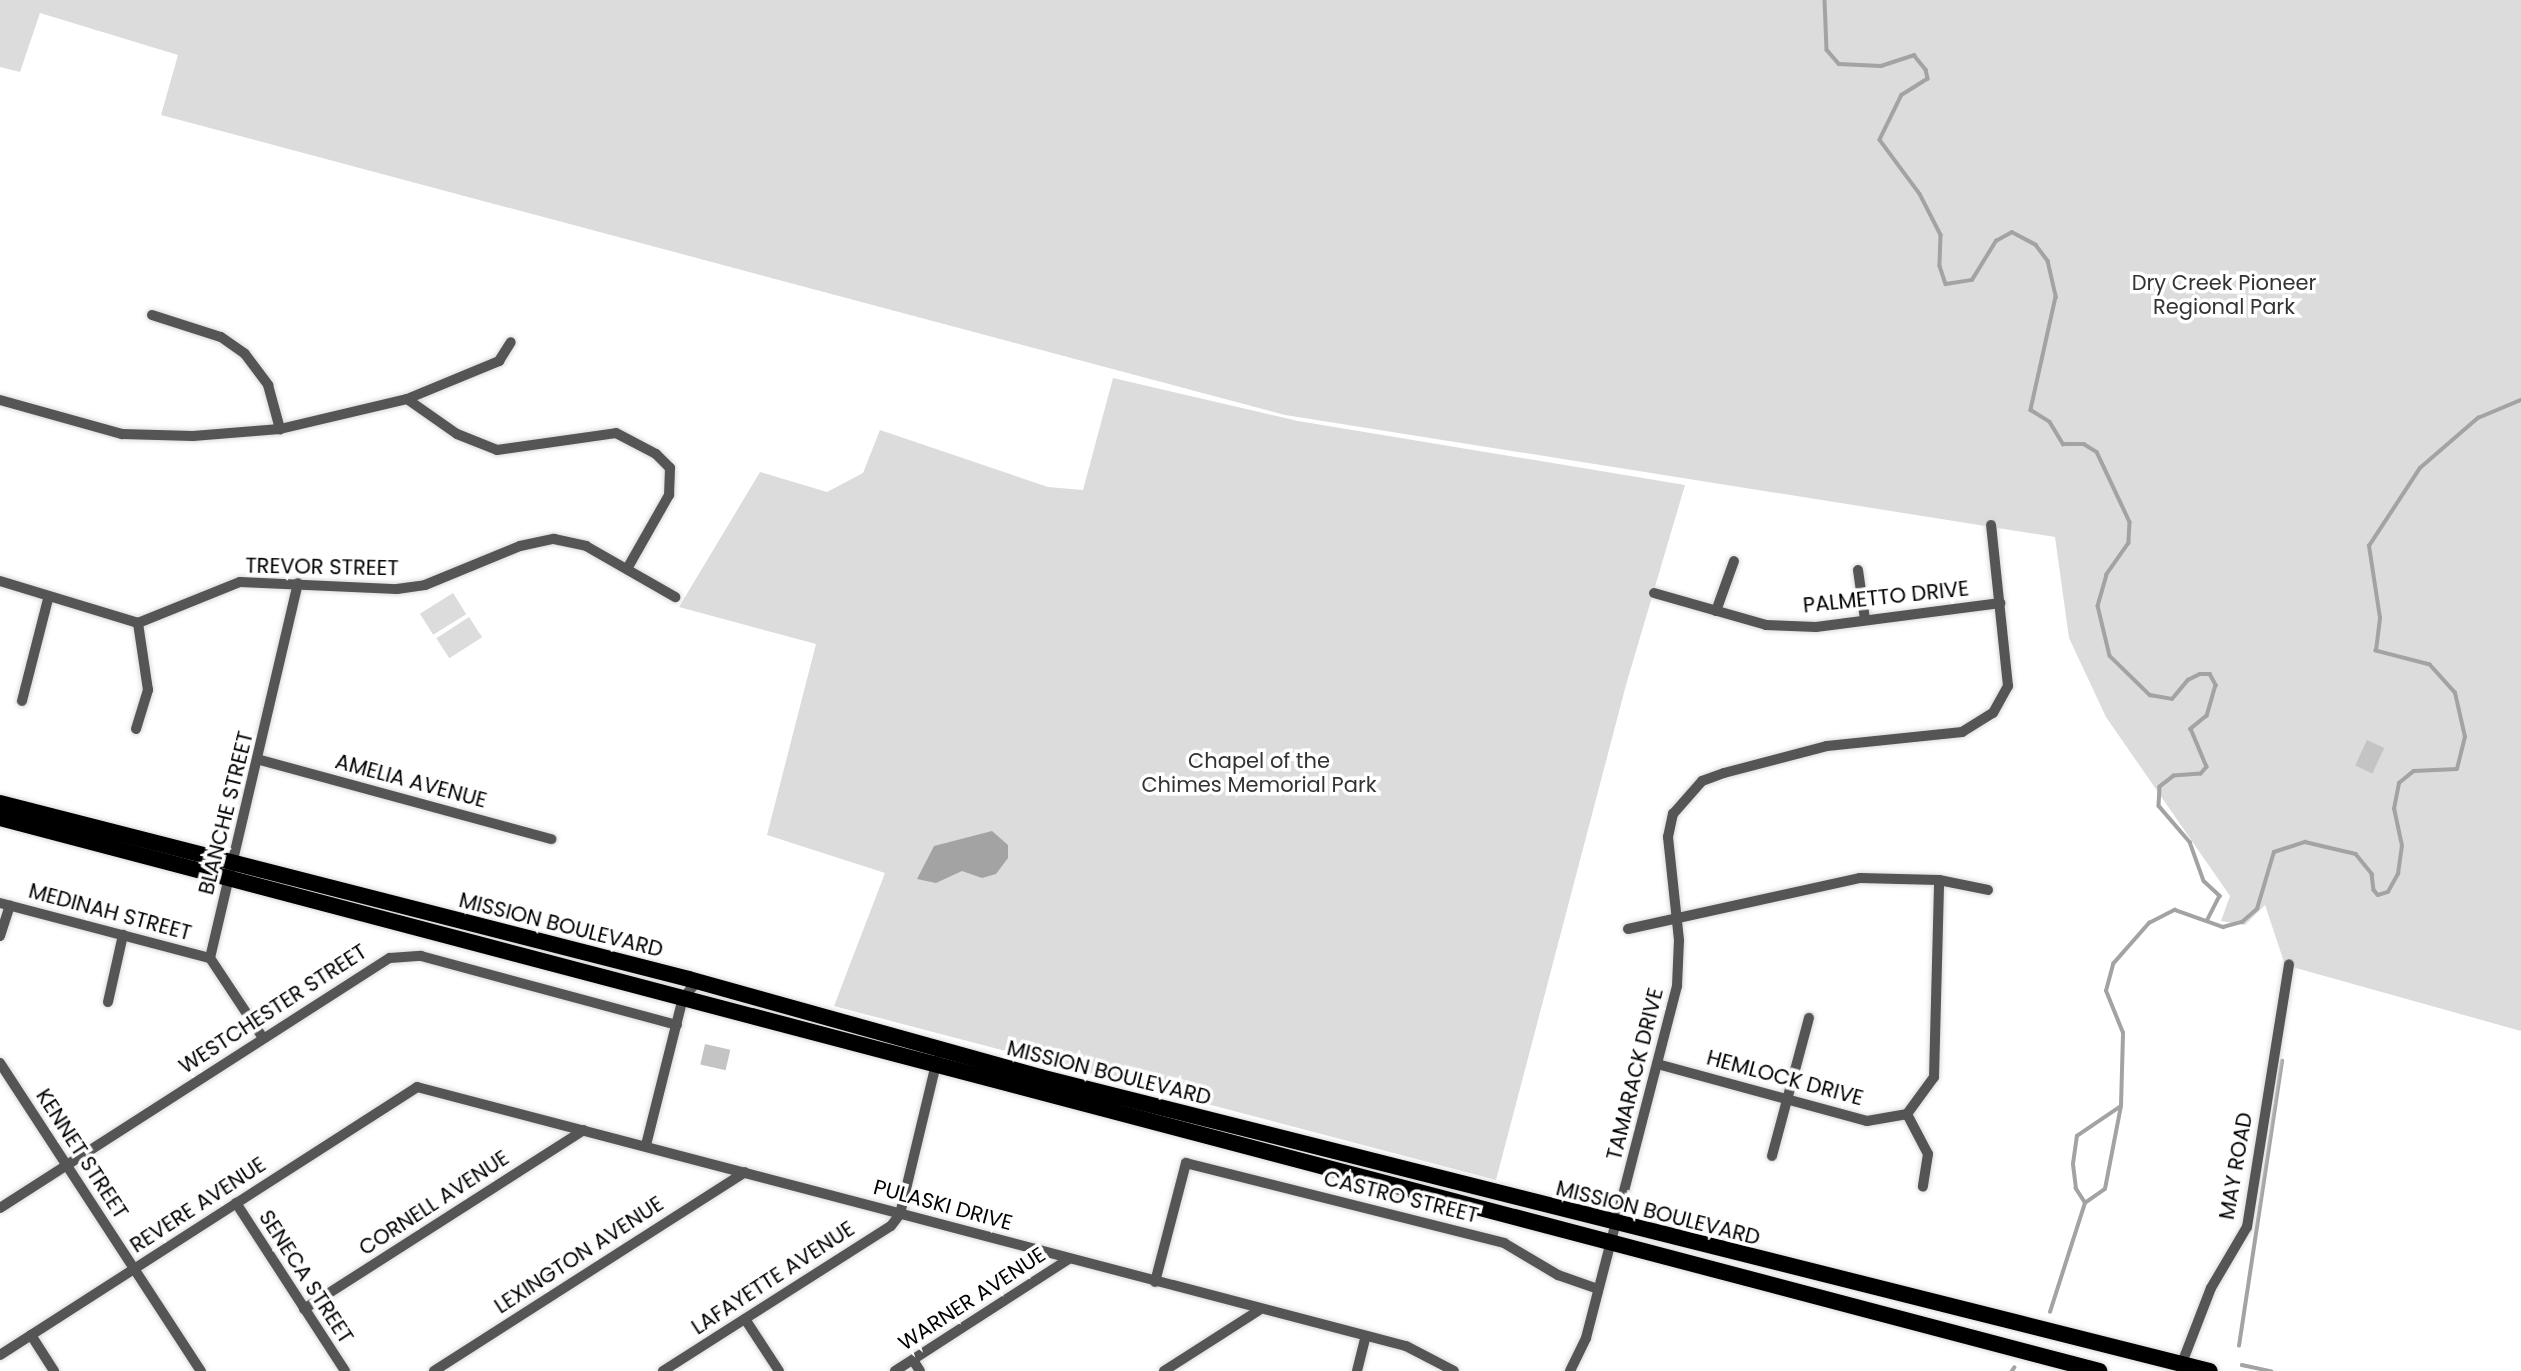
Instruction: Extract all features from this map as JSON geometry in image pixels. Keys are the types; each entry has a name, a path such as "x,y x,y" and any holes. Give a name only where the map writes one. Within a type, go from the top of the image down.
{"main road":[{"name":"MISSION BOULEVARD","path":"0,803 938,1069 2099,1371"},
{"name":"MISSION BOULEVARD","path":"0,818 697,982 937,1050 1616,1225 2210,1371"}],"street":[{"path":"152,315 220,337 245,354 268,385 280,429"},
{"path":"0,400 122,434 193,436 280,429 407,399 499,361 511,342"},
{"path":"407,399 457,434 497,450 616,433 656,454 670,468 669,495 627,569"},
{"name":"TAMARACK DRIVE","path":"1570,1371 1598,1290 1661,1065 1677,986 1677,921 1668,837 1683,797 1724,773 1827,746 1976,727 1993,713 2008,685 1991,525"},
{"name":"TREVOR STREET","path":"138,623 240,582 397,589 425,585 520,546 554,539 586,546 675,597"},
{"path":"1716,611 1734,561"},
{"path":"1858,570 1865,619"},
{"path":"0,582 48,599 138,623 148,690 136,729"},
{"name":"BLANCHE STREET","path":"210,958 261,760 298,583"},
{"name":"PALMETTO DRIVE","path":"1654,593 1766,625 1816,627 2000,603"},
{"path":"22,701 48,599"},
{"name":"AMELIA AVENUE","path":"261,760 551,839"},
{"path":"1628,929 1677,921 1860,878 1939,880 1988,890"},
{"path":"1923,1187 1928,1154 1907,1114 1934,1077 1939,880"},
{"path":"0,936 5,904"},
{"name":"MEDINAH STREET","path":"5,904 210,958"},
{"path":"108,1002 122,935"},
{"name":"WESTCHESTER STREET","path":"0,1208 375,964 405,956 677,1025"},
{"path":"210,958 263,1038"},
{"name":"MAY ROAD","path":"2182,1363 2211,1288 2248,1227 2289,964"},
{"path":"646,1145 683,998 697,982"},
{"path":"1772,1156 1809,1018"},
{"path":"900,1214 938,1069 937,1050"},
{"name":"KENNET STREET","path":"0,1063 201,1371"},
{"name":"HEMLOCK DRIVE","path":"1661,1065 1867,1121 1907,1114"},
{"name":"PULASKI DRIVE","path":"417,1087 646,1145 1258,1311 1427,1353 1454,1371"},
{"name":"REVERE AVENUE","path":"0,1355 417,1087"},
{"name":"CORNELL AVENUE","path":"304,1309 584,1130"},
{"name":"CASTRO STREET","path":"1154,1282 1186,1163 1504,1243 1558,1275 1598,1290"},
{"name":"LEXINGTON AVENUE","path":"434,1371 745,1172"},
{"name":"SENECA STREET","path":"236,1203 345,1371"},
{"name":"LAFAYETTE AVENUE","path":"663,1371 891,1226 900,1214"},
{"name":"WARNER AVENUE","path":"895,1371 1069,1259"},
{"path":"1164,1371 1258,1311"},
{"path":"745,1319 779,1371"},
{"path":"31,1335 54,1371"},
{"path":"1357,1371 1365,1338"},
{"path":"913,1360 920,1371"}],"green space":[{"name":"Dry Creek Pioneer Regional Park","path":"0,0 2521,0 2521,1031 2285,965 2265,905 2245,925 2221,921 2230,896 2106,717 2069,638 2055,537 1285,415 161,115 178,55 40,13 20,72 0,67"},
{"name":"Chapel of the Chimes Memorial Park","path":"1113,378 1298,421 1685,485 1626,685 1496,1180 834,1006 885,873 767,835 816,644 679,607 760,472 827,492 863,473 880,430 1048,487 1083,490"},
{"path":"453,593 466,614 433,635 420,614"},
{"path":"469,617 482,637 449,658 436,638"}],"shaded area":[{"path":"992,831 1008,845 1008,858 996,874 982,878 962,871 936,883 917,879 934,846"}],"building":[{"path":"2367,740 2384,748 2372,773 2355,765"},
{"path":"705,1044 730,1050 726,1070 700,1064"}],"waterway":[{"path":"1825,0 1827,50 1839,64 1881,66 1914,55 1926,70 1928,79 1902,95 1880,140 1920,194 1941,235 1940,266 1946,284 1972,280 1996,241 2012,232 2036,245 2048,261 2056,297 2031,410 2050,422 2063,444 2084,444 2097,452 2130,522 2129,543 2107,575 2098,606 2110,656 2150,695 2172,699 2188,680 2200,674 2210,674 2216,685 2207,716 2191,729 2207,767 2201,774 2174,776 2160,787 2159,806 2190,842 2204,881 2220,896 2208,920"},
{"path":"2050,1312 2085,1203 2105,1189 2121,1106 2123,1033 2106,991 2113,964 2149,923 2175,910 2223,927 2242,922 2257,909 2274,852 2305,842 2356,854 2372,874 2374,890 2378,895 2388,892 2398,874 2402,846 2394,809 2399,783 2414,771 2457,769 2465,737 2455,693 2430,665 2376,651 2380,618 2369,546 2420,468 2478,418 2521,400"},
{"path":"2239,1346 2282,1061"},
{"path":"2085,1203 2076,1189 2073,1164 2077,1136 2121,1106"},
{"path":"2242,1365 2271,1371"}]}
